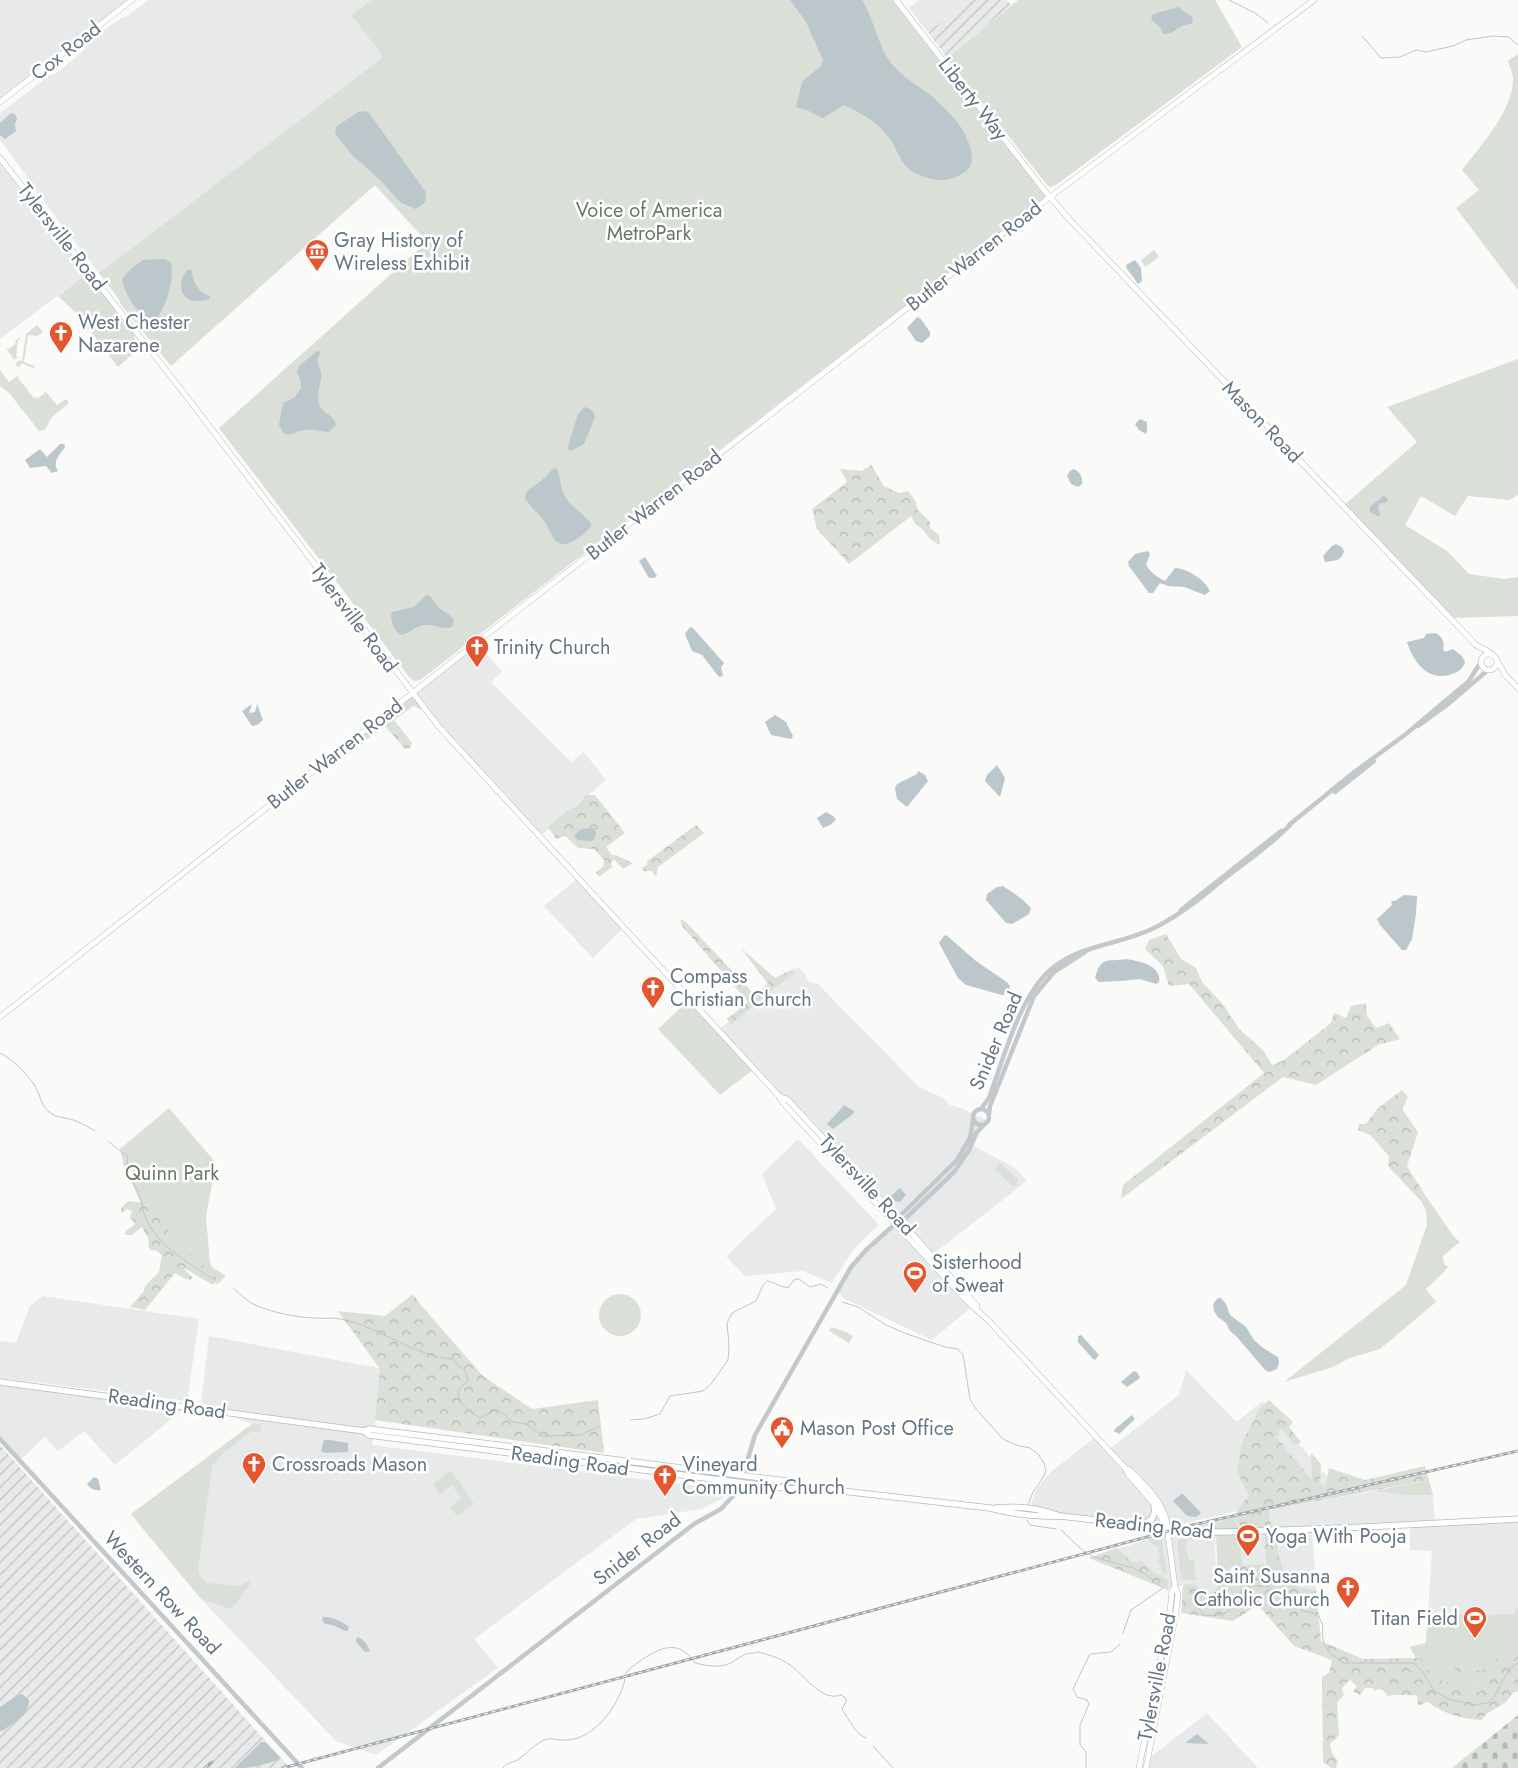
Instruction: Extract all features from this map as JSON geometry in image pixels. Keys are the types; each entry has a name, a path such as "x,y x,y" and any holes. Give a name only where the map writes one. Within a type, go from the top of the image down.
{"main road":[{"name":"Cox Road","path":"0,102 132,0"},
{"name":"Liberty Way","path":"896,0 1050,197"},
{"name":"Butler Warren Road","path":"0,1017 1050,197 1314,0"},
{"name":"Tylersville Road","path":"0,158 190,401 412,694 464,756 779,1096 783,1103 898,1221 965,1299 991,1323 1125,1468 1154,1504 1167,1528"},
{"name":"Mason Road","path":"1050,197 1151,306 1476,644 1490,654"},
{"name":"Mason Road","path":"1476,644 1481,661"},
{"path":"1505,676 1482,666 1481,661 1486,654 1495,656 1505,676 1518,688"},
{"path":"1490,670 1496,667 1498,662"},
{"name":"Reading Road","path":"0,1382 364,1431 369,1435 741,1480 794,1482 807,1487 990,1508 1047,1517 1060,1516 1167,1528 1226,1532 1518,1519"},
{"name":"Tylersville Road","path":"1125,1468 1131,1471 1157,1499 1166,1518 1174,1587 1178,1594 1146,1768"},
{"path":"1142,1525 1152,1520 1155,1510 1154,1504"},
{"name":"Tylersville Road","path":"1139,1768 1174,1587"}],"street":[{"name":"Snider Road","path":"981,1109 987,1103 1020,1015 1030,994 1045,975 1056,965 1075,954 1141,934 1174,916 1264,844 1367,768 1381,754 1468,682 1481,661"},
{"name":"Snider Road","path":"1406,734 1447,705 1490,670"},
{"name":"Snider Road","path":"989,1114 990,1106 1032,999 1054,972 1086,951"},
{"path":"981,1109 989,1114 989,1120 983,1126 977,1125 973,1120 974,1112 981,1109"},
{"name":"Snider Road","path":"898,1221 957,1160 970,1138 973,1120"},
{"name":"Snider Road","path":"378,1768 694,1524 724,1506 733,1496 741,1480 755,1435 847,1272 858,1258 954,1172 969,1150 976,1133 983,1126"},
{"name":"Western Row Road","path":"0,1439 302,1768"}],"shaded area":[{"path":"0,0 132,0 0,102"},
{"path":"148,0 371,0 351,15 383,57 99,273 29,182 0,140 0,113 50,75 57,73 84,50 91,40"},
{"path":"790,0 862,0 890,62 902,75 939,103 959,124 971,150 972,161 968,169 961,175 946,180 921,175 907,167 881,128 857,111 844,105 823,118 796,107 802,82 821,66 823,60 806,22"},
{"path":"919,0 970,0 928,32 909,8"},
{"path":"970,0 1007,0 1011,5 947,58 928,32"},
{"path":"1179,7 1193,18 1192,24 1184,25 1170,33 1163,34 1160,27 1151,19 1153,14"},
{"path":"364,111 369,113 425,191 426,200 415,209 400,202 381,181 350,153 335,133 336,127 358,112"},
{"path":"11,113 15,114 17,119 15,124 16,131 5,139 0,135 0,123"},
{"path":"0,158 89,272 0,339"},
{"path":"164,259 171,262 171,285 163,308 156,320 149,318 133,305 122,279 143,260"},
{"path":"1135,260 1141,268 1142,281 1138,284 1126,265"},
{"path":"187,270 192,270 196,286 210,296 209,299 193,301 184,295 181,290 181,284"},
{"path":"917,317 920,318 930,332 930,336 922,343 916,341 907,328"},
{"path":"317,351 321,352 317,361 321,372 318,395 319,404 333,418 336,425 329,432 307,430 284,434 279,425 282,408 284,403 295,397 301,388 297,371 300,365"},
{"path":"585,407 592,410 595,417 584,444 571,451 567,449 578,414"},
{"path":"1140,419 1147,422 1146,434 1139,430 1135,424"},
{"path":"60,444 64,444 65,447 56,461 58,471 52,473 46,466 30,468 25,460 40,449 47,457"},
{"path":"554,468 557,469 563,493 574,507 591,523 591,527 584,533 566,544 561,544 555,540 545,522 525,498 527,491"},
{"path":"1074,469 1082,479 1082,484 1078,487 1071,484 1067,476"},
{"path":"1383,496 1388,500 1386,503 1381,503 1378,506 1380,515 1378,516 1370,512 1370,507"},
{"path":"1336,544 1342,547 1343,555 1337,560 1325,562 1323,556"},
{"path":"1148,551 1150,554 1146,565 1151,572 1160,578 1165,581 1175,568 1180,569 1200,579 1210,591 1205,595 1184,587 1168,586 1160,583 1153,593 1149,593 1128,562 1135,554"},
{"path":"645,557 657,576 654,578 649,578 639,561"},
{"path":"426,595 429,595 440,609 450,615 454,621 452,627 424,625 402,635 399,634 393,625 392,612 414,607"},
{"path":"692,627 724,663 721,667 723,676 719,677 702,655 692,651 685,634"},
{"path":"1436,633 1444,644 1443,649 1445,652 1453,649 1462,656 1465,662 1462,668 1452,674 1443,676 1429,673 1413,656 1407,642 1424,638 1426,634"},
{"path":"477,642 502,672 491,682 571,762 584,752 606,780 539,837 412,694"},
{"path":"252,704 249,713 255,712 257,704 263,720 257,725 252,726 242,711"},
{"path":"775,715 786,722 793,736 791,739 771,735 765,722"},
{"path":"997,765 1005,778 1000,797 985,781 987,775"},
{"path":"918,771 925,775 928,781 907,807 897,799 895,788 897,784 917,774"},
{"path":"826,812 836,820 823,828 817,818"},
{"path":"596,828 595,838 592,841 578,840 574,836 581,829"},
{"path":"577,879 623,928 593,958 544,906"},
{"path":"1003,886 1022,899 1031,908 1029,914 1012,924 1006,923 986,900 987,894 997,887"},
{"path":"1404,895 1417,896 1412,939 1406,950 1402,950 1377,919 1392,905 1391,901 1395,901"},
{"path":"946,935 976,961 1008,983 1010,987 1008,993 1002,995 966,985 958,978 939,943"},
{"path":"1126,959 1143,963 1153,968 1159,976 1159,982 1156,984 1140,979 1099,982 1095,978 1102,963"},
{"path":"797,967 802,970 809,982 818,984 918,1086 943,1098 950,1105 986,1120 974,1146 1015,1168 1027,1181 932,1255 787,1099 779,1096 717,1031"},
{"path":"844,1105 854,1111 853,1114 833,1129 827,1124"},
{"path":"798,1139 879,1225 854,1248 832,1283 803,1271 745,1276 726,1256 776,1209 762,1174"},
{"path":"900,1188 906,1195 900,1202 895,1201 891,1196"},
{"path":"897,1221 974,1305 932,1340 843,1298 837,1290 851,1267"},
{"path":"43,1296 199,1319 187,1401 0,1378 0,1341 16,1343 30,1306"},
{"path":"1218,1298 1221,1298 1226,1304 1230,1315 1246,1327 1254,1340 1278,1357 1277,1369 1269,1372 1265,1370 1230,1331 1226,1323 1218,1317 1214,1311 1213,1304"},
{"path":"1081,1335 1099,1355 1095,1360 1078,1342 1078,1336"},
{"path":"209,1336 384,1369 372,1445 736,1491 702,1509 636,1519 474,1639 498,1668 376,1755 336,1741 201,1599 131,1514 252,1424 201,1403"},
{"path":"1186,1370 1235,1421 1238,1421 1262,1401 1337,1488 1169,1527 1216,1532 1215,1551 1218,1588 1216,1592 1203,1593 1196,1586 1183,1585 1175,1587 1172,1591 1089,1558 1167,1533 1167,1528 1029,1511 1036,1489 1051,1472 1095,1437 1108,1450 1179,1395"},
{"path":"1134,1371 1137,1372 1140,1378 1127,1387 1121,1382"},
{"path":"0,1382 186,1407 115,1465 84,1431 58,1451 45,1437 20,1460 0,1438"},
{"path":"1132,1415 1135,1419 1119,1434 1114,1431 1115,1429"},
{"path":"324,1440 348,1443 348,1452 325,1453 321,1451"},
{"path":"0,1445 290,1768 0,1768"},
{"path":"94,1477 98,1479 101,1490 93,1489 87,1484"},
{"path":"1374,1491 1403,1495 1433,1495 1435,1523 1518,1519 1518,1673 1467,1710 1438,1700 1410,1647 1426,1643 1432,1551 1410,1550 1410,1525 1312,1529 1316,1590 1306,1589 1293,1584 1280,1563 1278,1538 1280,1531 1272,1531 1269,1510"},
{"path":"1181,1494 1201,1513 1196,1517 1187,1516 1173,1501"},
{"path":"1264,1531 1266,1564 1243,1566 1238,1532"},
{"path":"323,1617 343,1623 349,1627 348,1631 325,1624 322,1620"},
{"path":"357,1637 365,1642 370,1651 365,1652 356,1642"},
{"path":"22,1694 29,1700 27,1710 17,1721 0,1731 0,1707"},
{"path":"1207,1713 1258,1768 1146,1768 1148,1759"},
{"path":"1197,1734 1209,1744 1185,1743"},
{"path":"261,1742 265,1742 281,1758 259,1766 235,1768"}],"green space":[{"name":"Voice of America MetroPark","path":"371,0 892,0 1046,197 428,674 420,680 414,681 219,428 427,242 375,185 171,366 122,306 99,273 383,57 351,15"},
{"path":"1018,0 1215,0 1242,47 1056,185 1050,187 947,58"},
{"path":"1518,54 1518,290 1456,208 1479,190 1462,170 1494,128 1507,104 1513,80 1508,61"},
{"path":"1154,250 1159,257 1145,267 1141,260"},
{"path":"89,272 134,332 136,348 134,353 118,367 77,314 58,296"},
{"path":"37,325 43,332 37,336 28,335 24,362 35,366 33,368 21,363 21,366 17,367 16,363 20,360 22,361 26,334"},
{"path":"20,337 16,356 18,357 14,360 6,348 9,349"},
{"path":"1518,359 1518,495 1509,500 1468,496 1455,516 1421,496 1405,525 1447,551 1469,574 1504,579 1518,577 1518,616 1451,618 1343,506 1417,442 1387,407"},
{"path":"0,370 9,382 19,375 18,378 34,398 36,397 37,399 46,392 57,405 66,399 69,403 51,418 45,430 39,431 10,394 0,386"},
{"path":"871,465 884,486 899,493 908,491 915,500 918,510 930,522 930,528 939,535 940,545 930,539 916,525 911,516 849,564 817,529 812,509 847,482 840,469 862,471"},
{"path":"412,694 426,712 414,706 394,720 388,720 383,728 362,745 356,747 331,765 327,760"},
{"path":"388,720 394,720 412,743 410,748 405,749 385,726"},
{"path":"586,795 595,795 625,833 606,847 612,855 633,863 623,869 614,859 611,863 612,867 599,877 596,872 603,867 604,860 594,849 578,848 565,836 556,839 548,827 568,810 577,806"},
{"path":"696,825 704,833 658,867 656,877 652,871 644,871 642,868 648,864 646,862"},
{"path":"680,919 686,922 754,994 768,984 741,948 775,978 793,969 796,973 774,988 767,997 760,1000 731,1025 727,1019 748,1002 682,926"},
{"path":"1166,934 1181,959 1196,968 1202,982 1225,1007 1239,1029 1263,1050 1272,1065 1284,1060 1331,1023 1334,1013 1346,1018 1351,1006 1366,1003 1367,1016 1376,1028 1389,1023 1400,1039 1378,1045 1316,1085 1283,1077 1121,1199 1123,1185 1264,1073 1189,984 1169,986 1163,966 1145,949 1149,940"},
{"path":"689,1000 754,1069 720,1095 658,1029"},
{"path":"1402,1090 1408,1097 1402,1109 1418,1132 1407,1166 1425,1195 1422,1202 1388,1166 1389,1156 1370,1135 1358,1130 1359,1124 1366,1124 1377,1109"},
{"name":"Quinn Park","path":"169,1108 216,1163 206,1216 210,1262 212,1267 226,1276 218,1284 182,1262 146,1214 124,1166 120,1149"},
{"path":"1000,1163 1018,1179 1014,1187 995,1169"},
{"path":"1425,1195 1454,1237 1460,1242 1443,1256 1444,1264 1448,1267 1426,1289 1436,1302 1380,1349 1350,1358 1333,1367 1284,1382 1406,1285 1427,1225 1426,1212 1422,1202"},
{"path":"128,1201 143,1203 159,1213 164,1226 174,1236 168,1240 176,1247 180,1246 218,1279 213,1285 184,1268 192,1277 191,1280 175,1273 145,1310 130,1307 144,1291 145,1286 159,1272 162,1255 157,1251 151,1250 148,1246 149,1240 142,1227 132,1235 125,1235 126,1231 135,1224 130,1217 132,1211 127,1209 122,1213 121,1208"},
{"path":"413,1294 483,1376 532,1409 598,1400 604,1453 375,1420 380,1369 338,1311 385,1316"},
{"path":"620,1294 635,1300 641,1315 635,1330 620,1336 605,1330 599,1315 605,1300"},
{"path":"831,1327 853,1336 849,1343 829,1331"},
{"path":"1269,1400 1293,1422 1289,1427 1301,1442 1295,1445 1281,1428 1277,1438 1312,1480 1311,1453 1321,1464 1320,1483 1325,1487 1329,1468 1365,1480 1425,1466 1429,1480 1269,1510 1272,1531 1280,1530 1278,1551 1282,1566 1289,1578 1298,1586 1316,1590 1321,1641 1363,1659 1421,1658 1433,1678 1479,1692 1484,1689 1452,1667 1474,1665 1477,1670 1487,1669 1497,1659 1518,1656 1518,1692 1514,1692 1505,1703 1486,1714 1482,1720 1454,1715 1440,1710 1428,1702 1418,1706 1417,1695 1388,1696 1383,1690 1378,1689 1375,1691 1373,1688 1365,1688 1360,1695 1353,1691 1357,1686 1350,1680 1342,1688 1344,1695 1337,1702 1339,1735 1330,1744 1332,1753 1338,1761 1336,1768 1331,1768 1323,1762 1322,1677 1329,1673 1332,1660 1294,1646 1258,1605 1233,1621 1181,1613 1183,1585 1195,1584 1203,1593 1222,1591 1235,1584 1231,1574 1238,1573 1238,1566 1266,1564 1264,1531 1248,1532 1234,1520 1239,1507 1249,1496 1237,1472 1242,1443 1260,1408"},
{"path":"252,1424 261,1425 260,1433 252,1431 223,1453 212,1466 198,1569 200,1577 207,1583 240,1586 248,1581 251,1583 231,1609 201,1599 131,1514"},
{"path":"450,1471 474,1504 457,1516 450,1507 461,1498 452,1485 440,1494 433,1484"},
{"path":"1429,1480 1433,1495 1403,1495 1374,1491"},
{"path":"1235,1517 1234,1521 1248,1532 1238,1532 1243,1566 1231,1567 1231,1574 1235,1584 1216,1592 1218,1587 1216,1533 1197,1531 1199,1526"},
{"path":"1155,1536 1161,1539 1162,1542 1167,1575 1161,1570 1162,1568 1157,1561 1160,1560 1158,1547 1149,1542 1148,1538"},
{"path":"1184,1536 1196,1537 1185,1544 1189,1560 1196,1560 1194,1561 1195,1578 1197,1580 1184,1580 1181,1578 1177,1541"},
{"path":"1117,1548 1132,1562 1139,1562 1140,1560 1155,1573 1168,1580 1168,1590 1089,1558"},
{"path":"1515,1608 1518,1608 1518,1656 1497,1659 1487,1669 1453,1667 1484,1690 1479,1692 1432,1678 1421,1658 1416,1658 1410,1647 1426,1643 1428,1615 1471,1614 1479,1619 1484,1619 1487,1615 1515,1614"},
{"path":"1518,1715 1518,1768 1452,1768"}],"waterway":[{"path":"1229,0 1255,13 1268,23"},
{"path":"1362,36 1381,58 1400,57 1416,50 1426,52 1453,46 1466,40 1493,36 1509,37 1518,44"},
{"path":"0,1053 10,1059 27,1075 43,1105 49,1112 56,1116 74,1120 95,1131"},
{"path":"109,1142 128,1157 127,1171 139,1192 146,1219 152,1229 176,1254 215,1280"},
{"path":"631,1420 644,1419 660,1414 670,1396 703,1391 711,1384 728,1360 727,1323 732,1313 756,1301 763,1285 767,1281 788,1288 795,1279 799,1279 810,1287 821,1284 828,1288"},
{"path":"233,1288 251,1303 266,1309 282,1314 341,1319 369,1328 424,1353 453,1359 466,1373 468,1381 458,1390 460,1400 464,1407 480,1418 497,1409 513,1422 526,1424 543,1436 581,1435 599,1426"},
{"path":"842,1302 858,1307 886,1325 907,1334 945,1347 958,1349 963,1355 970,1399 976,1409 1003,1439 1016,1445 1030,1448 1038,1454 1044,1463 1046,1471 1033,1492 1028,1505"},
{"path":"1027,1520 1030,1525 1056,1529"},
{"path":"1061,1530 1082,1550 1094,1557 1133,1568 1145,1574 1163,1588 1131,1610 1123,1633"},
{"path":"1189,1588 1203,1615 1220,1615 1231,1609 1249,1586 1266,1586 1278,1591 1291,1603 1304,1611 1318,1614 1323,1626 1324,1644 1331,1654 1344,1663 1414,1663 1423,1672 1434,1691 1449,1699 1474,1705 1488,1703 1495,1695 1510,1668 1518,1663"},
{"path":"1086,1768 1086,1752 1080,1745 1080,1725 1089,1704 1087,1700 1077,1697 1073,1689 1090,1654 1111,1652 1120,1644"},
{"path":"625,1674 630,1668 646,1657 665,1648 678,1648 690,1657"},
{"path":"693,1660 695,1663 704,1665 722,1666 746,1654 758,1652 779,1659 796,1669 820,1691 827,1695 841,1695 846,1698 842,1709 855,1730 866,1738"},
{"path":"503,1768 519,1759 544,1740 567,1740 587,1734 605,1719 612,1709 618,1699 625,1679"},
{"path":"873,1746 893,1768"}],"railway":[{"path":"283,1768 1184,1527 1518,1451"},
{"path":"205,1768 212,1762"}],"place":[{"name":"Gray History of Wireless Exhibit","path":"317,272"},
{"name":"West Chester Nazarene","path":"61,354"},
{"name":"Trinity Church","path":"477,668"},
{"name":"Compass Christian Church","path":"653,1009"},
{"name":"Sisterhood of Sweat","path":"915,1294"},
{"name":"Mason Post Office","path":"782,1449"},
{"name":"Crossroads Mason","path":"254,1485"},
{"name":"Vineyard Community Church","path":"665,1497"},
{"name":"Yoga With Pooja","path":"1248,1557"},
{"name":"Saint Susanna Catholic Church","path":"1348,1609"},
{"name":"Titan Field","path":"1475,1639"}]}
